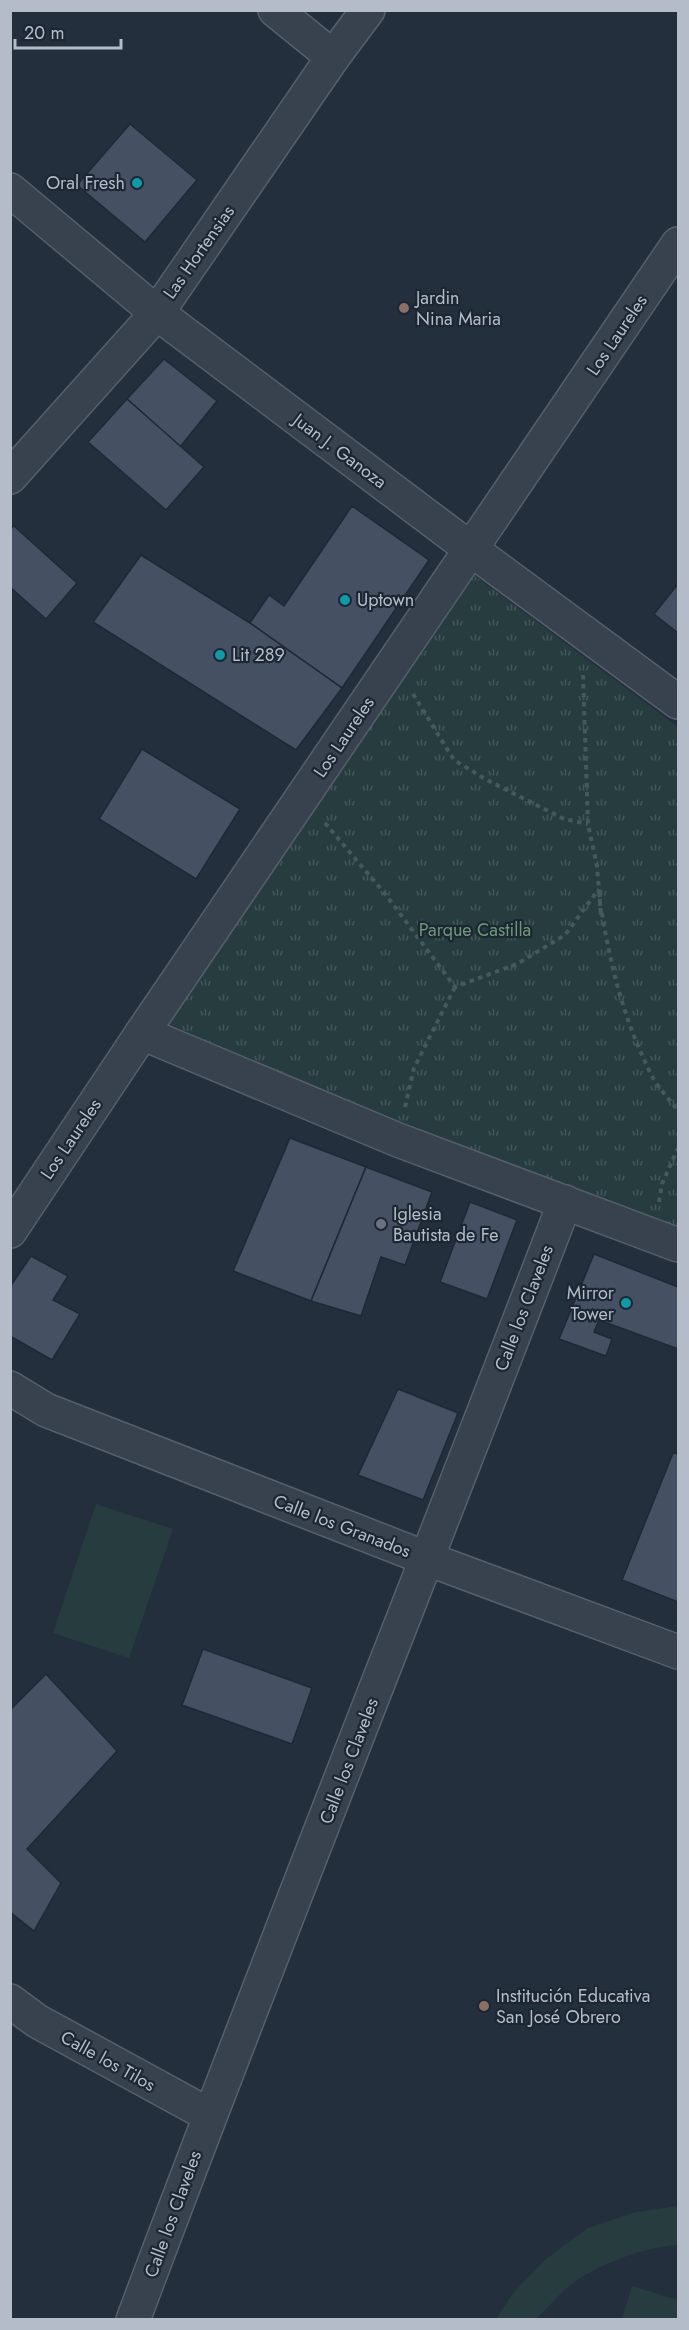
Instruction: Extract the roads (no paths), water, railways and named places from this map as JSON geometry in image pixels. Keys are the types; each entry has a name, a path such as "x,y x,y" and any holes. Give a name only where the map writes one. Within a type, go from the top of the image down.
{"street":[{"path":"275,10 333,57"},
{"name":"Las Hortensias","path":"10,477 157,313 333,57 368,10"},
{"name":"Juan J. Ganoza","path":"10,190 157,313 678,702"},
{"name":"Los Laureles","path":"10,1231 678,244"},
{"path":"142,1033 398,1140 665,1240"},
{"name":"Calle los Claveles","path":"133,2319 209,2115 428,1559 565,1202"},
{"name":"Calle los Granados","path":"10,1388 46,1410 428,1559 678,1652"},
{"name":"Calle los Tilos","path":"10,2001 37,2021 209,2115"}],"place":[{"name":"Oral Fresh","path":"137,183"},
{"name":"Jardin Nina Maria","path":"404,308"},
{"name":"Uptown","path":"345,600"},
{"name":"Lit 289","path":"220,655"},
{"name":"Iglesia Bautista de Fe","path":"381,1224"},
{"name":"Mirror Tower","path":"626,1303"},
{"name":"Institución Educativa San José Obrero","path":"484,2006"}],"park label":[{"name":"Parque Castilla","path":"475,930"}]}
